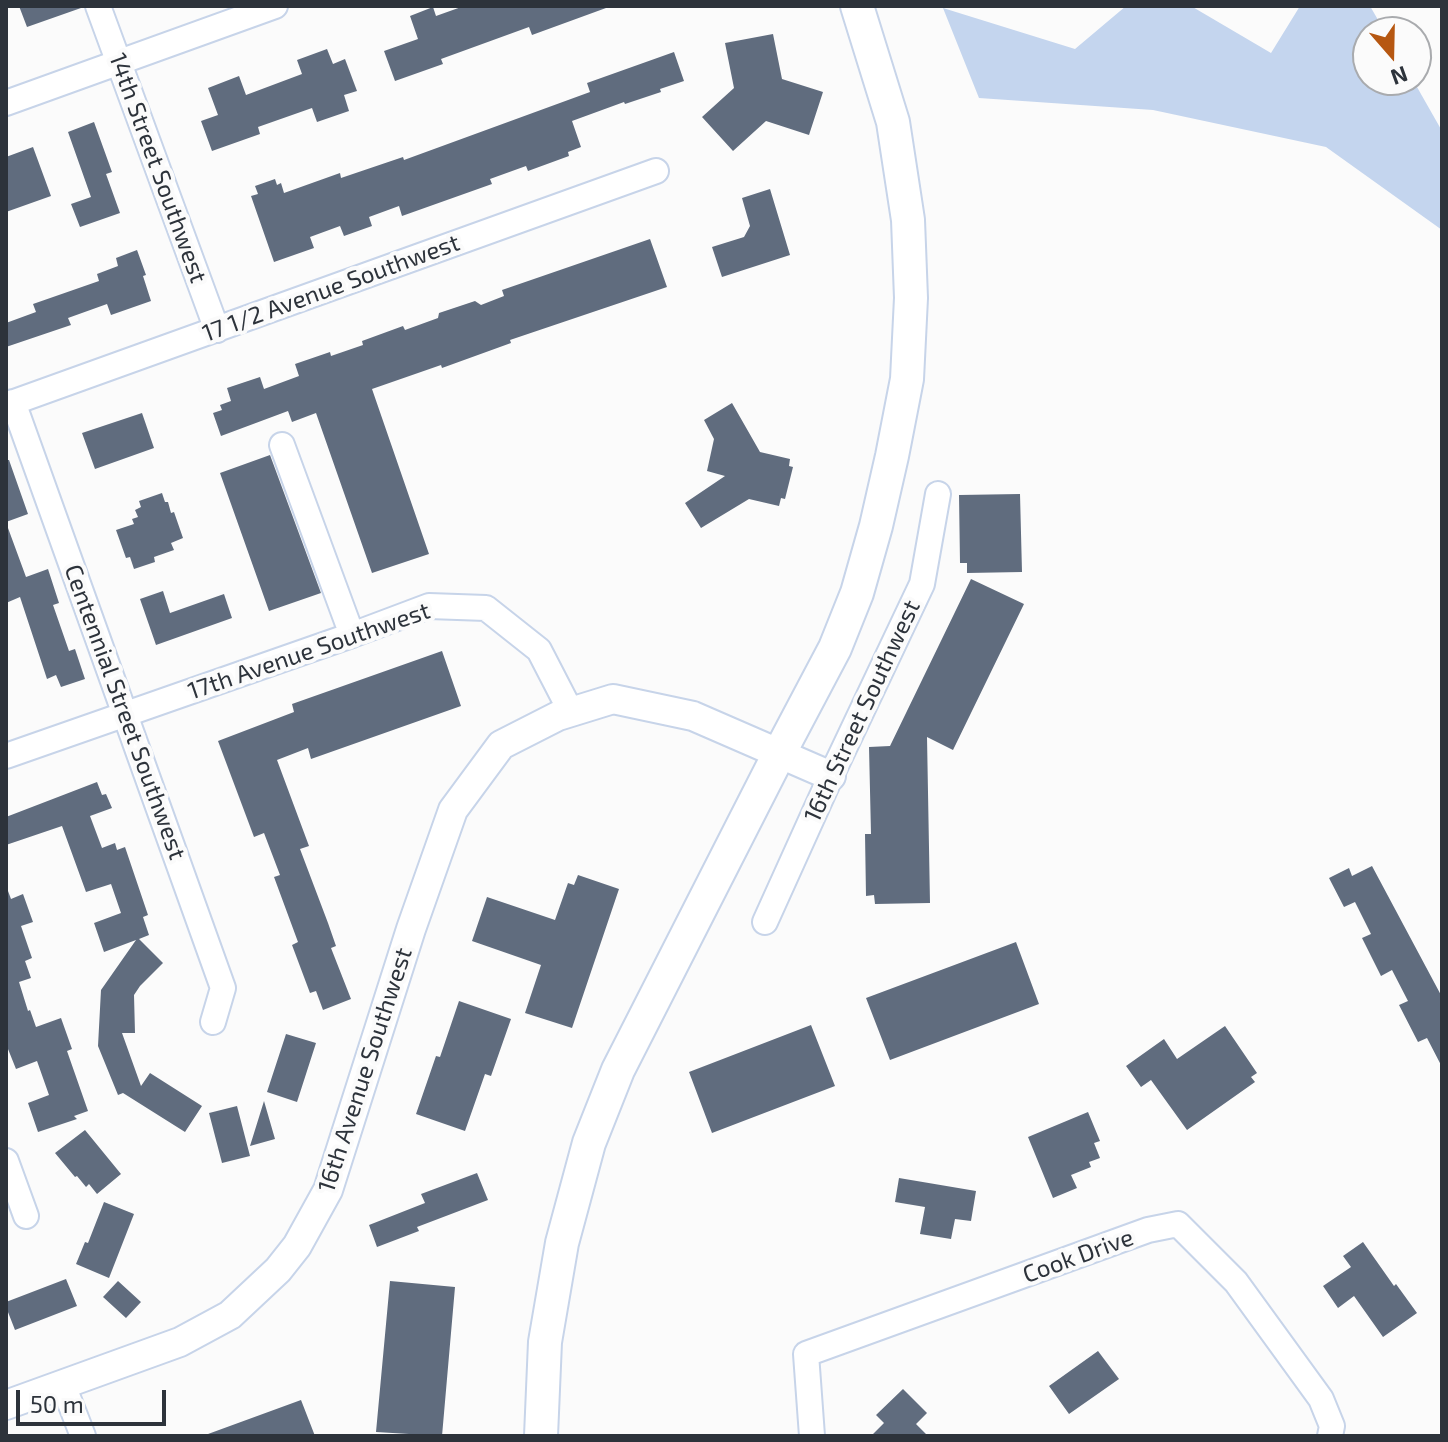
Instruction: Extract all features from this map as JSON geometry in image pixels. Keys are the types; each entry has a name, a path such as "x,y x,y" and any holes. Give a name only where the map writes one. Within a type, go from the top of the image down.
{"main road":[{"path":"541,1436 545,1342 562,1243 589,1143 618,1070 835,648 857,593 880,512 907,379 911,298 908,220 893,122 857,6"}],"street":[{"name":"14th Street Southwest","path":"98,6 217,330"},
{"path":"6,103 275,6"},
{"name":"17 1/2 Avenue Southwest","path":"10,403 656,171"},
{"name":"Centennial Street Southwest","path":"10,403 153,788 223,988 213,1022"},
{"path":"282,445 352,635"},
{"name":"16th Street Southwest","path":"765,922 922,584 938,494"},
{"name":"17th Avenue Southwest","path":"6,756 429,606 486,608 539,650 571,712"},
{"name":"16th Avenue Southwest","path":"6,1405 180,1342 230,1315 278,1270 297,1246 328,1190 411,929 453,810 501,745 558,716 613,699 693,716 831,776"},
{"path":"6,1161 26,1216"},
{"name":"Cook Drive","path":"812,1436 806,1354 1148,1230 1178,1224 1236,1282 1321,1399 1332,1426 1330,1436"},
{"path":"63,1385 83,1436"}],"shaded area":[{"path":"1126,6 1191,6 1271,53 1300,6 1370,6 1376,16 1352,16 1352,96 1422,96 1442,131 1442,230 1326,147 1153,110 979,98 943,8 1075,49"}],"building":[{"path":"19,6 80,6 81,8 27,27"},
{"path":"464,6 606,8 532,35 529,27 441,59 443,64 395,81 384,51 418,39 410,16 433,7 436,16"},
{"path":"773,34 782,79 823,92 809,135 766,121 733,151 702,117 734,88 725,43"},
{"path":"327,49 333,64 345,59 357,91 344,95 349,111 317,122 312,108 258,127 260,134 212,151 201,121 218,115 208,88 239,76 246,95 302,74 297,60"},
{"path":"674,52 684,81 660,89 661,92 572,121 581,147 568,152 569,156 528,171 526,166 490,179 492,184 402,216 399,206 369,217 372,226 344,236 340,226 310,237 314,248 274,262 251,196 258,194 255,186 275,179 277,185 281,183 284,193 340,173 341,178 403,157 404,160 590,92 587,83"},
{"path":"94,122 112,172 106,174 120,213 80,227 71,204 91,197 68,132"},
{"path":"33,147 51,196 6,212 6,157"},
{"path":"770,189 790,255 722,277 712,247 744,237 750,226 742,198"},
{"path":"650,239 667,287 510,340 511,343 442,368 441,365 372,389 429,554 372,573 316,413 292,422 288,411 221,436 213,413 222,410 220,405 231,401 227,388 260,377 264,389 299,376 295,364 363,345 362,341 403,326 405,330 438,318 439,313 475,301 481,305 504,296 502,290"},
{"path":"137,250 151,301 111,315 107,304 68,318 71,325 6,347 6,323 36,312 33,304 99,281 97,274 118,266 116,258"},
{"path":"732,403 760,452 790,459 789,466 793,467 785,499 781,498 779,506 749,499 701,528 685,503 725,476 707,471 714,439 704,420"},
{"path":"142,413 154,448 95,469 82,433"},
{"path":"270,455 321,593 269,611 220,473"},
{"path":"6,460 9,460 28,514 6,522"},
{"path":"162,493 171,513 174,512 183,538 171,543 174,550 154,557 155,562 134,569 130,557 126,558 116,530 134,524 132,519 138,517 135,510 141,507 139,501"},
{"path":"1020,494 1022,572 967,573 967,563 960,563 959,495"},
{"path":"6,528 26,577 48,569 59,603 53,605 69,651 75,649 85,679 61,687 56,675 47,679 20,597 6,603"},
{"path":"971,579 1024,604 953,750 927,737 930,903 875,904 874,895 866,896 865,834 871,834 869,747 890,746"},
{"path":"163,591 170,613 224,594 232,618 156,645 140,599"},
{"path":"442,651 461,706 311,759 308,748 277,760 309,846 300,849 336,946 331,948 351,999 323,1010 316,991 310,993 292,945 298,942 274,877 280,875 264,833 254,837 218,741 294,712 292,704"},
{"path":"97,782 112,808 90,816 102,848 115,843 117,850 125,847 148,915 143,917 149,935 139,939 163,963 134,995 135,1033 122,1033 141,1086 150,1073 202,1106 185,1132 123,1093 118,1095 98,1046 101,990 136,940 104,952 94,923 121,913 111,884 86,892 62,826 6,845 6,817"},
{"path":"1372,866 1442,997 1442,1067 1427,1038 1418,1042 1399,1005 1408,1001 1392,970 1381,976 1362,938 1371,934 1355,902 1344,907 1329,878 1349,868 1352,876"},
{"path":"578,875 619,889 572,1028 525,1013 541,965 472,941 487,897 555,920 568,883 574,885"},
{"path":"6,891 11,899 23,894 33,922 21,926 32,958 25,961 31,978 19,982 28,1011 36,1027 61,1018 72,1049 67,1051 88,1111 74,1116 77,1119 38,1132 28,1103 49,1095 37,1061 16,1069 6,1044"},
{"path":"1016,942 1039,1004 890,1060 866,998"},
{"path":"459,1001 511,1019 491,1076 485,1074 465,1131 416,1114"},
{"path":"811,1025 835,1086 712,1133 689,1072"},
{"path":"1225,1026 1257,1073 1251,1077 1255,1082 1187,1130 1151,1080 1141,1087 1126,1066 1164,1039 1177,1059"},
{"path":"286,1034 316,1043 297,1102 267,1092"},
{"path":"264,1101 275,1139 250,1146"},
{"path":"237,1106 250,1156 222,1163 209,1113"},
{"path":"1088,1112 1100,1141 1094,1143 1100,1158 1089,1162 1091,1167 1071,1175 1077,1188 1053,1198 1028,1137"},
{"path":"85,1130 121,1174 97,1194 89,1184 86,1187 75,1177 55,1153"},
{"path":"477,1173 488,1200 417,1227 419,1231 377,1247 369,1225 425,1203 421,1194"},
{"path":"899,1178 976,1191 971,1221 955,1219 951,1239 920,1234 925,1207 895,1202"},
{"path":"104,1202 134,1214 109,1278 76,1264"},
{"path":"1363,1242 1417,1313 1383,1337 1354,1296 1338,1308 1323,1286 1351,1267 1343,1256"},
{"path":"66,1279 77,1306 15,1330 6,1302"},
{"path":"118,1281 141,1302 126,1318 103,1297"},
{"path":"390,1281 455,1287 442,1436 376,1432"},
{"path":"1098,1351 1119,1379 1069,1414 1049,1386"},
{"path":"903,1389 927,1413 916,1424 928,1436 871,1436 884,1423 876,1415"},
{"path":"301,1400 315,1436 208,1436 208,1434"}]}
